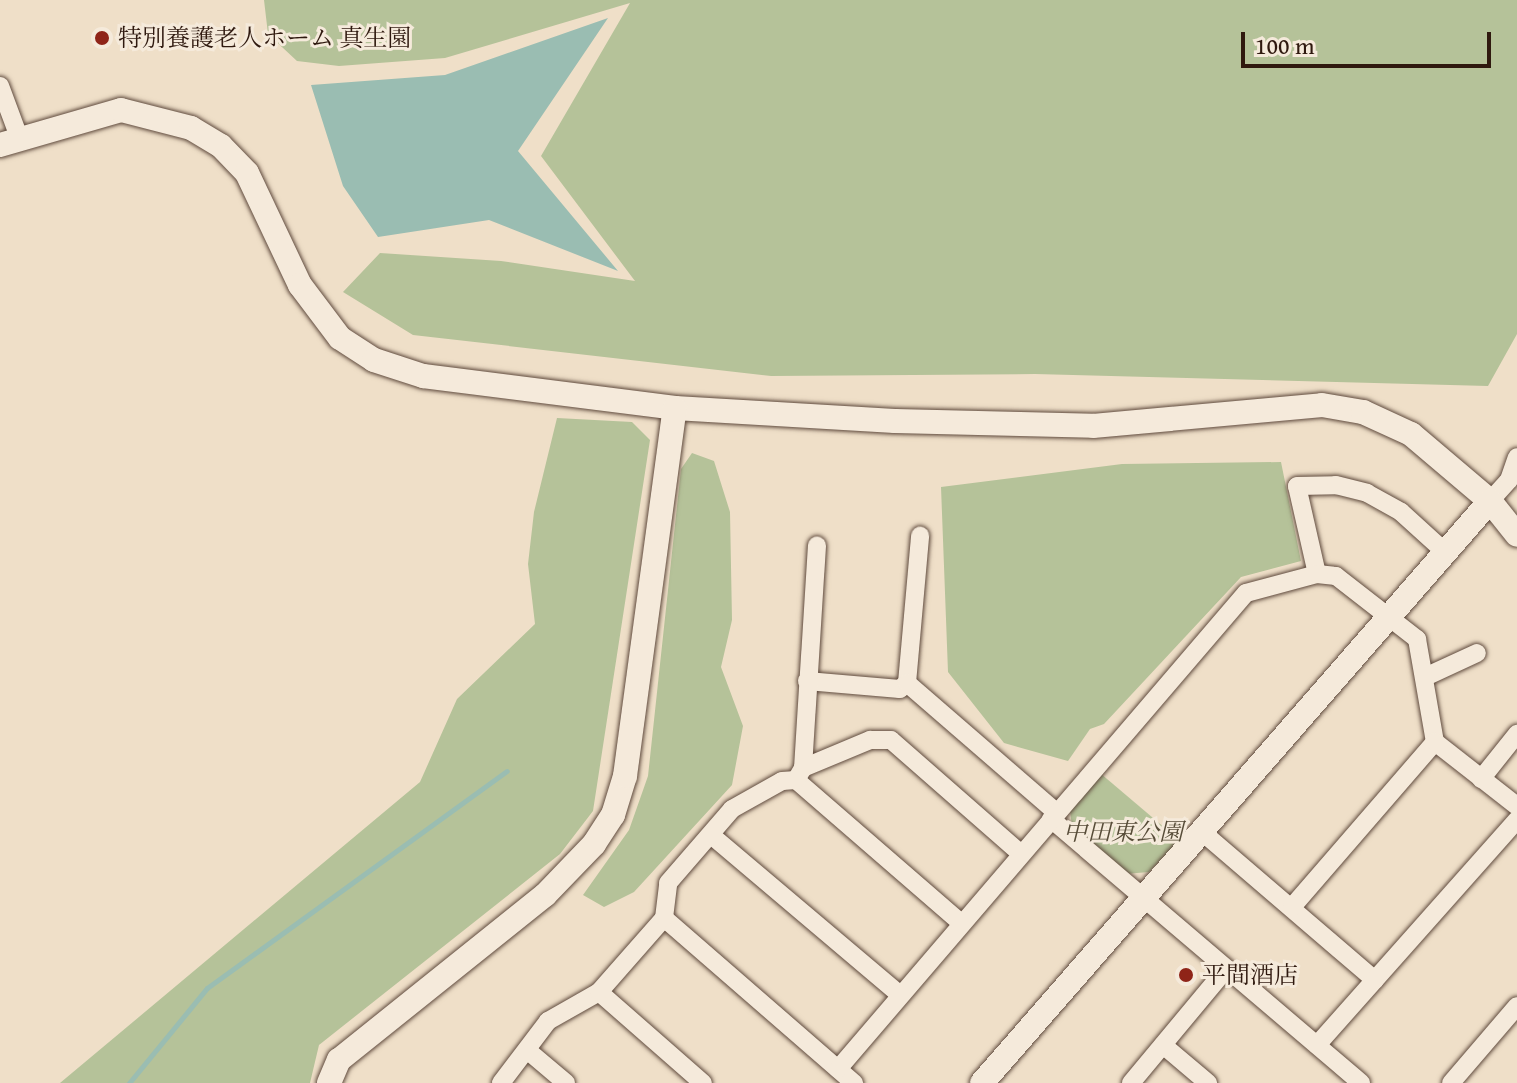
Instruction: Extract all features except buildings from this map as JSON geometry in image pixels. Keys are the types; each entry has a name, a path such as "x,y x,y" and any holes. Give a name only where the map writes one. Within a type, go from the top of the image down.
{"street":[{"path":"0,86 10,141 121,110 191,128 221,146 247,173 300,285 340,338 374,360 423,376 675,408 895,421 1093,426 1322,405 1363,412 1411,434 1490,501 1517,535"},
{"path":"329,1083 339,1060 545,895 594,844 613,815 625,776 675,408"},
{"path":"982,1083 1509,480 1517,457"},
{"path":"1317,574 1297,486 1336,485 1367,493 1401,512 1445,552"},
{"path":"807,681 900,689 907,683 920,536"},
{"path":"800,774 817,545"},
{"path":"838,1069 899,994 1246,593 1317,574 1336,576 1417,639 1435,742 1517,806"},
{"path":"1425,677 1477,653"},
{"path":"907,683 1143,899 1361,1083"},
{"path":"1481,779 1517,734"},
{"path":"501,1083 548,1021 599,992 664,918 668,883 732,809 782,781 870,740 891,740 1021,854"},
{"path":"1292,907 1435,742"},
{"path":"800,774 961,923"},
{"path":"1317,1045 1517,820"},
{"path":"1201,831 1375,980"},
{"path":"711,835 899,994"},
{"path":"664,918 854,1083"},
{"path":"1131,1083 1226,969"},
{"path":"599,992 703,1083"},
{"path":"1451,1083 1517,1006"},
{"path":"1163,1045 1208,1083"},
{"path":"527,1050 566,1083"}],"green space":[{"path":"264,0 1517,0 1517,334 1488,386 1035,374 771,376 413,335 343,292 380,253 501,261 635,281 541,156 630,3 445,58 339,66 297,61 268,34"},
{"path":"557,418 632,422 650,440 593,811 560,854 319,1045 310,1083 60,1083 420,782 457,699 535,624 528,564 534,512"},
{"path":"692,453 714,461 730,512 732,620 721,667 743,726 732,785 634,892 604,907 583,895 629,830 648,776 681,469"},
{"path":"1281,462 1301,561 1241,577 1104,724 1090,729 1068,761 1004,743 948,672 941,487 1122,464"},
{"name":"中田東公園","path":"1100,773 1179,840 1149,872 1125,874 1072,827 1070,810"}],"water":[{"path":"608,18 518,151 618,271 489,220 378,237 343,186 311,85 445,75"}],"waterway":[{"path":"129,1083 207,988 507,771"}],"place":[{"name":"特別養護老人ホーム 真生園","path":"102,38"},
{"name":"平間酒店","path":"1186,975"}]}
